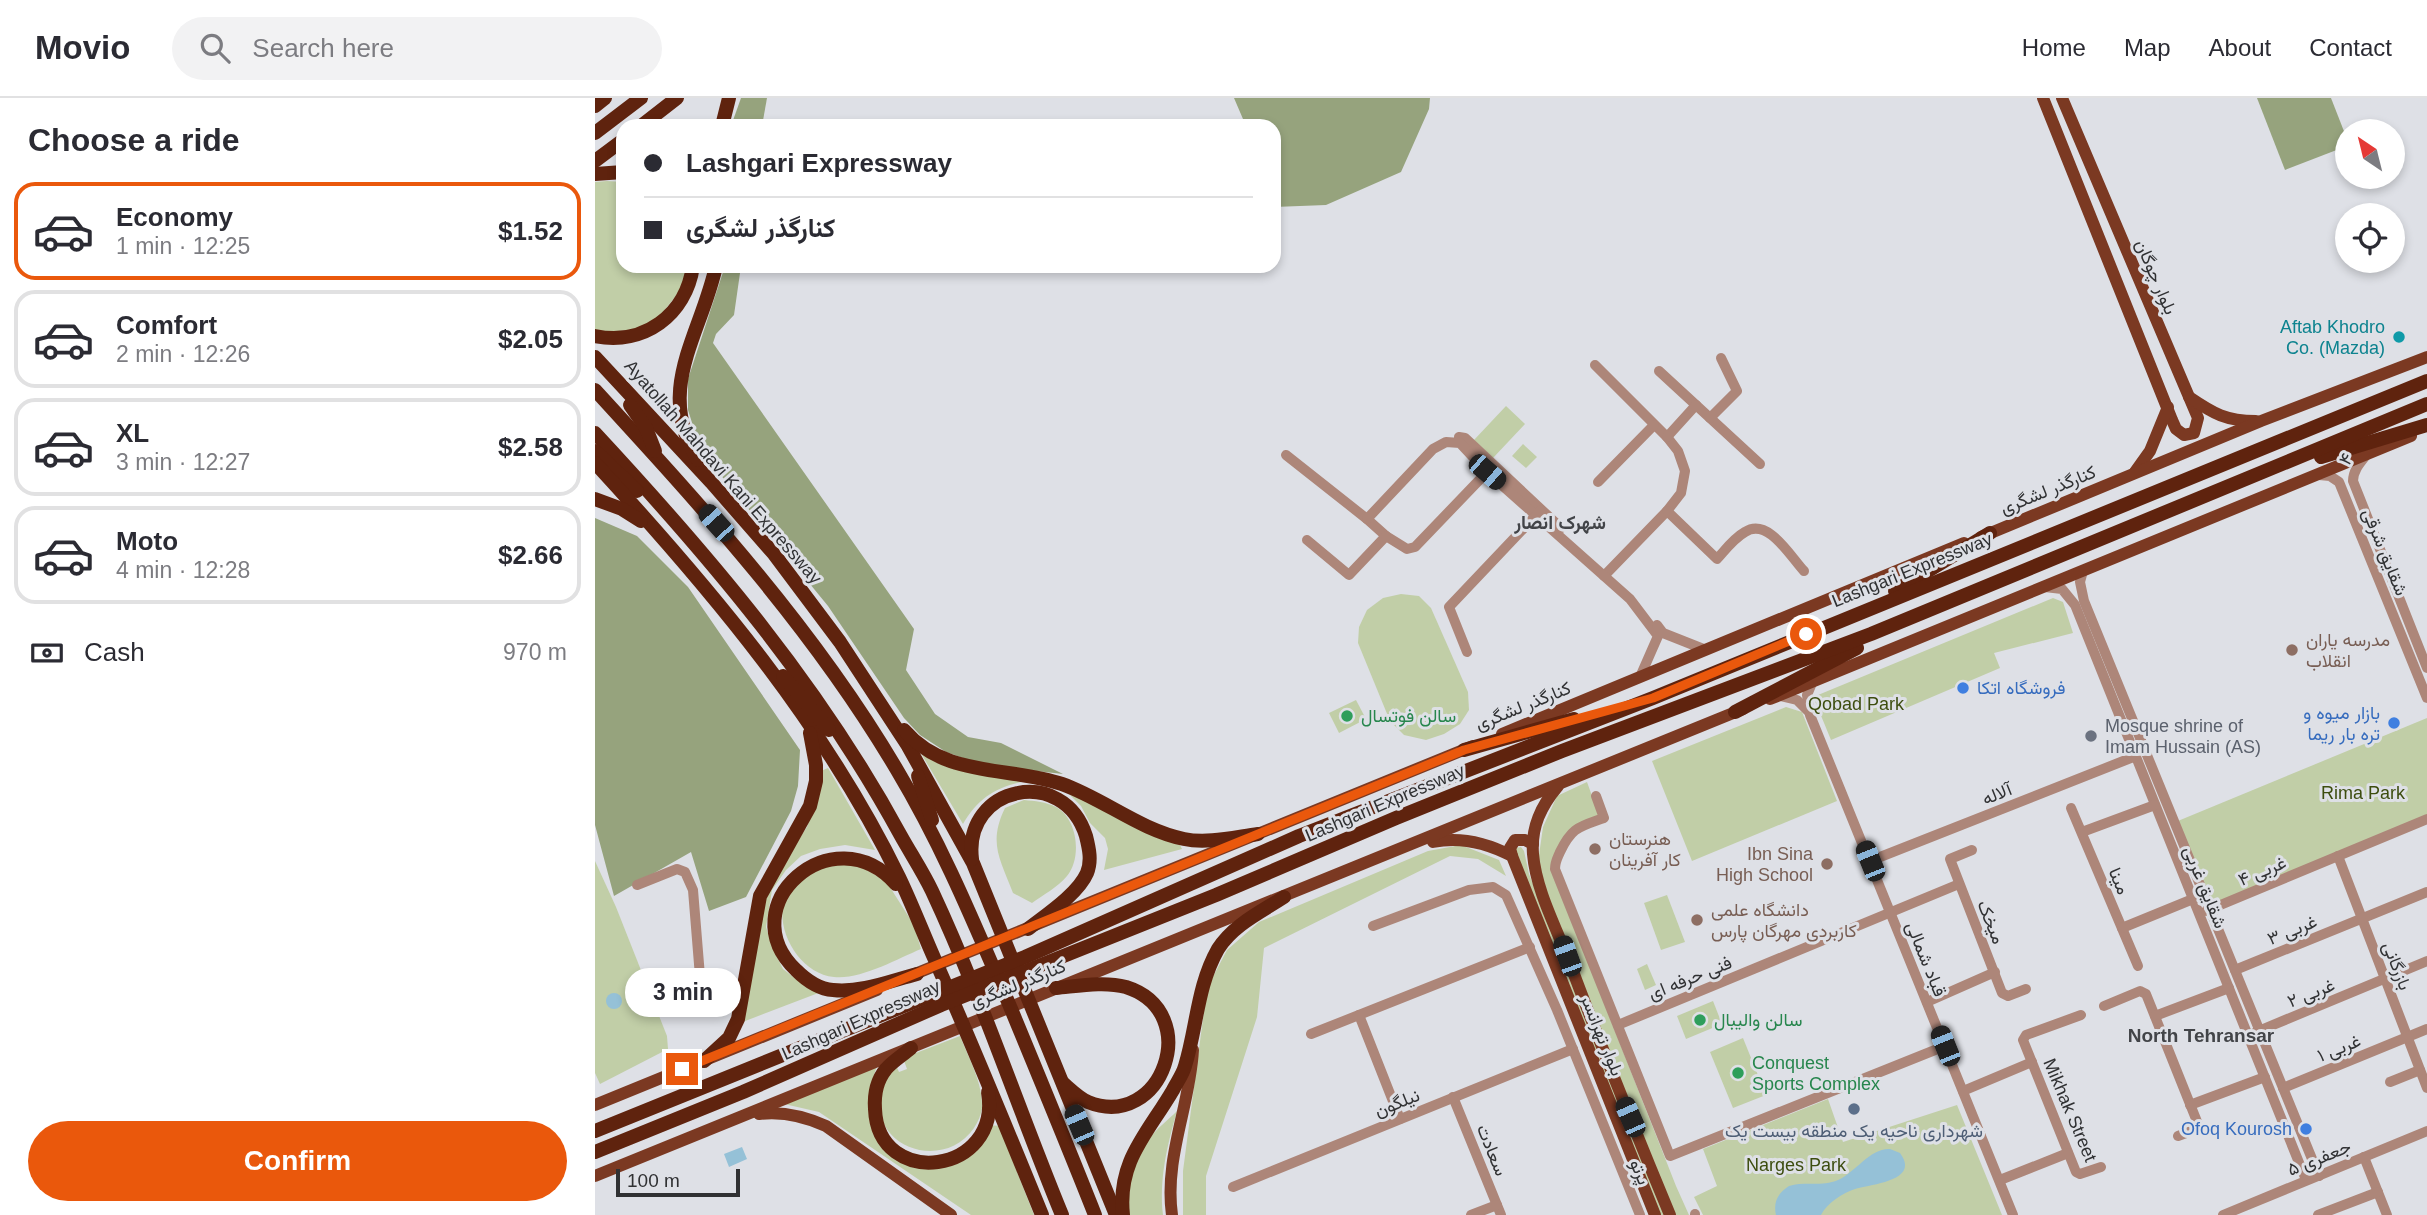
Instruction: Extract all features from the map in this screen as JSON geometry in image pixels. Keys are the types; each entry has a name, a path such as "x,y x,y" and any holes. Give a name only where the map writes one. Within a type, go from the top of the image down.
{"highway":[{"path":"595,106 605,98"},
{"path":"595,133 641,98"},
{"path":"650,119 677,98"},
{"path":"724,119 729,98"},
{"path":"595,162 616,146"},
{"path":"595,174 616,172"},
{"path":"595,336 625,338 657,326 670,316 682,299 691,273"},
{"path":"711,482 692,452 679,407 679,393 683,363 705,306 714,273"},
{"path":"599,361 646,428 658,459"},
{"name":"Ayatollah Mahdavi Kani Expressway","path":"599,361 774,554 810,600 908,746 972,863 1116,1215"},
{"name":"Lashgari Expressway","path":"1027,963 1299,836 1653,698 2427,381"},
{"path":"595,390 730,538 814,646 897,769 934,835 961,891 1095,1215"},
{"name":"Lashgari Expressway","path":"595,1131 1027,963 1216,895 1549,756 1951,601 2427,404"},
{"path":"2242,481 2427,427"},
{"path":"595,433 655,497 774,639 827,712 861,766 931,890 979,1003 1062,1215"},
{"path":"595,451 679,528"},
{"path":"595,463 658,531 750,644 807,722 869,824 908,898 983,1070 1042,1215"},
{"path":"595,499 622,509 658,531"},
{"path":"1858,613 1990,533"},
{"path":"1734,712 1951,601"},
{"path":"750,644 790,683 861,766"},
{"path":"1464,750 1653,698"},
{"path":"879,700 923,748 968,768 1061,784 1157,831 1186,839 1258,834"},
{"path":"703,1061 729,1038 738,1018 760,896 810,806 816,765 807,722"},
{"path":"908,746 931,814 934,835"},
{"path":"972,863 972,831 977,820 997,801 1009,795 1039,792 1056,799 1072,811 1083,829 1090,853 1087,873 1060,904 1022,931"},
{"path":"908,898 894,881 874,864 855,858 831,859 801,872 791,881 777,906 774,929 776,942 784,956 805,978 832,990 861,989 921,972"},
{"path":"1123,1215 1123,1192 1134,1150 1185,1068 1204,979 1219,948 1232,930 1284,897"},
{"path":"1056,988 1094,985 1126,987 1154,1004 1164,1020 1168,1037 1168,1058 1155,1084 1146,1094 1121,1106 1108,1107 1089,1102 1062,1081"},
{"name":"Lashgari Expressway","path":"595,1152 743,1092 938,999"},
{"path":"911,1048 886,1069 875,1090 875,1108 880,1134 887,1144 916,1162 932,1164 948,1160 962,1154 978,1140 988,1121 989,1110 983,1070"}],"main road":[{"name":"بلوار چوگان","path":"2043,98 2176,429 2184,435 2194,433 2198,418 2062,98"},
{"name":"کنارگذر لشگری","path":"595,1105 2261,421 2427,357"},
{"path":"2189,397 2216,416 2238,421 2261,421"},
{"path":"2134,473 2150,452 2168,407"},
{"name":"کنارگذر لشگری","path":"595,1176 1734,712 1812,683 2427,427"},
{"name":"بلوار تهرانسر","path":"1562,783 1541,808 1533,844 1538,878 1611,1071 1670,1215"},
{"path":"1403,849 1445,839 1463,840 1488,844 1512,856"},
{"path":"1512,856 1510,848 1515,840 1525,840 1533,844"},
{"name":"بلوار تهرانسر","path":"1512,856 1655,1215"},
{"path":"1172,1215 1169,1195 1172,1157 1192,1072 1195,1018"},
{"path":"744,1116 785,1113 808,1118 826,1126 951,1215"}],"street":[{"path":"1710,418 1737,391 1721,358"},
{"path":"1595,365 1667,438 1678,451 1685,471 1681,493 1606,574"},
{"path":"1659,372 1760,464"},
{"path":"1667,438 1696,405"},
{"path":"1598,482 1654,425"},
{"path":"1539,512 1487,472 1460,443 1459,437 1465,438 1606,574 1630,599 1658,636 1640,677"},
{"path":"1367,519 1433,449 1446,442 1460,443"},
{"name":"۴","path":"2353,481 2353,475 2369,453"},
{"path":"1286,455 1385,536 1407,549 1415,547 1487,472"},
{"name":"شقایق شرقی","path":"2315,475 2330,476 2339,482 2427,698"},
{"name":"شقایق شرقی","path":"2353,481 2427,668"},
{"path":"1667,511 1717,559 1745,531 1758,527 1768,531 1804,570"},
{"path":"1467,652 1449,607 1539,512"},
{"path":"1307,540 1349,575 1385,536"},
{"path":"2080,603 2083,571"},
{"path":"1606,574 1633,595 1663,633 1706,650"},
{"path":"2043,586 2062,589 2080,603"},
{"name":"شقایق غربی","path":"2080,603 2319,1175"},
{"path":"1810,715 1807,695 1812,683"},
{"path":"1780,696 1797,700 1810,715"},
{"name":"قباد شمالی","path":"1810,715 2013,1215"},
{"name":"شقایق غربی","path":"2126,718 2136,757 2307,1181"},
{"name":"آلاله","path":"1870,861 2136,757"},
{"path":"1596,796 1604,818 1568,834 1555,869 1670,1156 1945,1046"},
{"path":"2082,832 2155,805"},
{"name":"مینا","path":"2071,808 2138,966"},
{"name":"۴ غربی","path":"2199,914 2427,819"},
{"name":"میخک","path":"1972,850 1950,859 1959,884 2005,996 2026,989"},
{"name":"بازرگانی","path":"2337,856 2427,1087"},
{"path":"637,885 677,869 685,872 693,890 702,1001"},
{"name":"فنی حرفه ای","path":"1618,1025 1959,884"},
{"name":"پرتو","path":"1373,926 1469,890 1493,887 1506,895 1557,1010 1640,1215"},
{"name":"۳ غربی","path":"2235,970 2427,892"},
{"path":"2122,928 2193,899"},
{"path":"1311,1034 1530,947"},
{"name":"۲ غربی","path":"2248,1035 2427,961"},
{"path":"1927,1002 1995,972"},
{"path":"1557,1010 1561,980"},
{"path":"2155,1016 2229,988"},
{"path":"2104,1006 2144,992 2199,1126 2178,1136"},
{"path":"1359,1015 1400,1119"},
{"name":"Mikhak Street","path":"2081,1015 2024,1038 2078,1174 2101,1167"},
{"name":"۱ غربی","path":"2283,1088 2427,1029"},
{"name":"نیلگون","path":"1233,1187 1573,1049"},
{"path":"1963,1091 2032,1062"},
{"path":"2390,1082 2420,1069"},
{"path":"2190,1105 2265,1077"},
{"name":"سعادت","path":"1454,1097 1499,1210"},
{"name":"جعفری ۵","path":"2223,1215 2244,1211 2319,1175 2427,1131"},
{"path":"2000,1180 2068,1153"},
{"path":"2364,1157 2387,1215"},
{"path":"2319,1215 2378,1192"},
{"path":"1471,1215 1499,1210"}],"green space":[{"path":"741,98 767,98 763,119 734,119"},
{"path":"1234,98 1430,98 1429,109 1401,172 1326,205 1281,207 1281,119 1243,119"},
{"path":"2257,98 2331,98 2339,119 2335,119 2335,151 2285,170"},
{"path":"595,182 616,182 616,273 689,273 687,282 651,327 595,334"},
{"path":"723,273 740,273 734,315 716,334 713,343 914,629 906,670 935,714 968,737 1001,743 1063,774 983,765 946,752 920,735 904,718 828,606 701,451 688,410 688,379"},
{"path":"1506,406 1525,424 1493,458 1474,440"},
{"path":"1523,444 1537,457 1526,468 1512,456"},
{"path":"595,518 637,536 688,587 800,750 798,786 791,811 746,897 709,911 691,852 614,896 595,825"},
{"path":"1401,594 1419,596 1431,608 1468,692 1469,710 1460,724 1444,734 1426,740 1404,735 1390,721 1358,643 1359,627 1367,610 1383,598"},
{"name":"Qobad Park","path":"2053,598 2063,602 2073,633 1994,653 2000,668 1831,740 1815,701 1818,695"},
{"name":"سالن فوتسال","path":"1356,700 1366,719 1339,733 1329,713"},
{"path":"1786,707 1802,712 1837,801 1692,861 1652,761"},
{"name":"Rima Park","path":"2427,718 2427,816 2205,907 2173,823"},
{"path":"919,750 1027,781 1006,786 989,795 975,807 963,824"},
{"path":"828,768 875,850 845,845 820,849 801,856 786,870 772,890 766,927 783,969 805,986 821,992 740,1023 762,904 773,877 807,827 820,787 821,771"},
{"path":"1587,782 1600,818 1573,828 1553,861 1589,965 1689,1215 1674,1215 1537,869 1543,827 1557,796"},
{"path":"1067,792 1179,843 1182,849 1104,870 1108,849 1105,838"},
{"path":"1024,800 1056,807 1063,813 1073,829 1076,849 1072,868 1067,876 1032,903 1013,893 1000,860 997,841 997,831 1005,808"},
{"path":"1461,845 1499,860 1506,876 1478,859 1450,856 1264,948 1257,1017 1206,1176 1206,1215 1183,1215 1183,1171 1207,988 1227,950 1259,922 1428,851"},
{"path":"1521,847 1529,874 1665,1215 1660,1215 1517,854 1516,848"},
{"path":"595,861 667,1036 668,1049 600,1084 595,1073"},
{"path":"851,861 886,881 914,925 921,949 867,972 834,977 818,972 804,963 793,949 782,917 784,900 791,885 804,874"},
{"path":"1667,895 1685,942 1661,950 1644,903"},
{"path":"1647,964 1656,985 1645,990 1637,969"},
{"name":"سالن والیبال","path":"1713,1001 1722,1024 1686,1039 1677,1016"},
{"path":"960,1036 980,1089 982,1108 978,1121 961,1142 945,1149 928,1151 911,1148 897,1139 886,1127 880,1111 883,1085 895,1063 899,1072 907,1069 903,1058"},
{"name":"Conquest Sports Complex","path":"1743,1038 1766,1095 1733,1108 1710,1052"},
{"path":"878,1063 869,1098 876,1134 939,1168 990,1125 999,1126 1034,1215 971,1215 819,1112 780,1103"},
{"name":"Narges Park","path":"1828,1099 1843,1142 1957,1105 2002,1215 1703,1215 1694,1197 1717,1186 1703,1149"},
{"path":"1177,1111 1165,1163 1163,1215 1128,1215 1130,1185 1143,1147"}],"water":[{"path":"614,993 622,1001 614,1009 606,1001"},
{"path":"742,1147 747,1159 729,1167 724,1154"},
{"path":"1890,1149 1900,1153 1905,1162 1904,1170 1891,1180 1845,1193 1821,1215 1776,1215 1777,1198 1789,1186 1838,1180 1876,1152"}],"place":[{"name":"Aftab Khodro Co. (Mazda)","path":"2399,337"},
{"name":"مدرسه یاران انقلاب","path":"2292,650"},
{"name":"فروشگاه اتکا","path":"1963,688"},
{"name":"سالن فوتسال","path":"1347,716"},
{"name":"بازار میوه و تره بار ریما","path":"2394,723"},
{"name":"Mosque shrine of Imam Hussain (AS)","path":"2091,736"},
{"name":"هنرستان کار آفرینان","path":"1595,849"},
{"name":"Ibn Sina High School","path":"1827,864"},
{"name":"دانشگاه علمی کاربردی مهرگان پارس","path":"1697,920"},
{"name":"سالن والیبال","path":"1700,1020"},
{"name":"Conquest Sports Complex","path":"1738,1073"},
{"name":"شهرداری ناحیه یک منطقه بیست یک","path":"1854,1109"},
{"name":"Ofoq Kourosh","path":"2306,1129"}],"district":[{"name":"شهرک انصار","path":"1560,522"},
{"name":"North Tehransar","path":"2201,1035"}],"route":[{"path":"682,1069 1464,750 1653,698 1806,634"}]}
